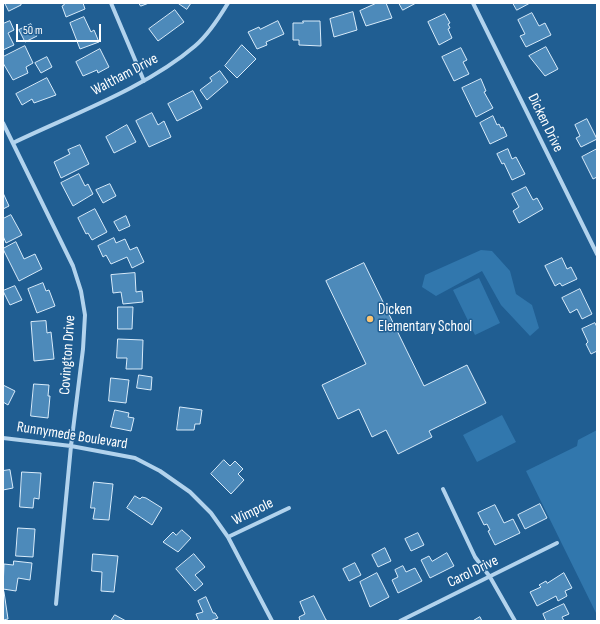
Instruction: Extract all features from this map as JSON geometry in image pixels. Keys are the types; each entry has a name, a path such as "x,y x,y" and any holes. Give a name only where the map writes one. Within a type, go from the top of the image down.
{"street":[{"path":"111,3 144,80"},
{"name":"Waltham Drive","path":"13,143 144,80 196,45 220,17 228,3"},
{"name":"Dicken Drive","path":"473,3 597,254"},
{"name":"Covington Drive","path":"3,123 73,266 81,291 85,315 83,349 71,446 56,604"},
{"name":"Runnymede Boulevard","path":"3,438 71,446 135,458 160,470 190,492 211,513 228,537 272,621"},
{"path":"444,489 475,557 490,577 515,621"},
{"name":"Wimpole","path":"228,537 289,508"},
{"name":"Carol Drive","path":"400,621 557,543"}],"shaded area":[{"path":"481,250 492,251 510,271 516,294 532,305 539,328 530,336 501,305 482,271 436,296 422,287 425,275"},
{"path":"479,278 500,323 475,335 453,290"},
{"path":"502,415 516,442 477,462 463,435"},
{"path":"597,430 597,615 526,471 577,446 578,440"}],"building":[{"path":"5,3 21,3 21,5 9,11"},
{"path":"63,3 83,3 85,9 66,17 62,6 64,5"},
{"path":"139,3 149,3 141,6"},
{"path":"178,3 191,3 187,9"},
{"path":"377,3 386,3 392,18 366,26 360,11"},
{"path":"399,3 416,3 403,10"},
{"path":"513,3 530,3 517,10"},
{"path":"175,10 184,22 158,41 149,29"},
{"path":"353,12 357,30 334,37 330,19"},
{"path":"532,13 539,26 545,23 551,35 526,47 520,36 525,34 518,20"},
{"path":"445,14 450,23 448,24 450,28 448,29 452,38 439,45 428,22"},
{"path":"84,17 91,32 94,30 99,42 80,49 70,23"},
{"path":"10,21 14,30 8,33 14,45 3,50 3,24"},
{"path":"278,21 284,34 266,42 267,45 257,49 248,32 259,27 260,29"},
{"path":"303,21 320,21 321,46 299,45 299,40 293,40 293,23 303,23"},
{"path":"31,24 37,36 25,42 19,30"},
{"path":"242,45 256,59 237,78 225,66"},
{"path":"25,46 33,63 26,67 28,73 13,80 3,63 3,57"},
{"path":"546,47 558,69 545,76 529,56"},
{"path":"461,48 467,60 463,62 469,74 454,81 442,57"},
{"path":"100,49 109,67 98,73 97,70 83,76 76,62"},
{"path":"47,57 52,67 41,73 35,63"},
{"path":"220,71 228,82 207,100 200,90 212,81 210,78"},
{"path":"47,78 56,95 34,103 32,99 22,105 16,94"},
{"path":"481,79 486,91 484,92 493,108 476,117 462,88"},
{"path":"193,91 202,108 177,121 168,104"},
{"path":"152,113 158,125 164,121 171,137 149,147 136,121"},
{"path":"493,116 497,125 499,124 501,128 503,127 507,136 490,144 480,123"},
{"path":"587,119 597,139 581,147 576,138 580,136 575,125"},
{"path":"127,125 136,142 114,153 106,137"},
{"path":"80,145 89,164 61,178 54,162 70,154 68,150"},
{"path":"508,149 512,159 516,157 525,174 512,180 504,163 502,164 497,154"},
{"path":"597,149 597,177 593,179 582,157"},
{"path":"79,174 85,186 88,184 93,194 73,206 61,183"},
{"path":"110,184 116,196 103,203 96,190"},
{"path":"526,187 533,200 537,198 543,209 519,223 513,211 519,207 512,194"},
{"path":"4,195 9,206 3,209 3,196"},
{"path":"95,209 107,232 92,240 88,233 86,234 78,218"},
{"path":"11,215 22,235 6,243 3,236 3,219"},
{"path":"126,216 130,226 119,231 114,222"},
{"path":"114,238 116,243 125,239 130,250 137,247 144,262 132,268 127,257 111,264 106,255 103,257 98,246"},
{"path":"16,242 24,259 35,254 42,269 19,281 3,249"},
{"path":"562,258 567,269 571,267 577,279 562,286 560,283 555,286 545,266"},
{"name":"Dicken Elementary School","path":"364,263 424,386 467,365 486,403 429,431 432,437 398,454 386,430 372,437 359,409 338,419 322,385 366,364 326,281"},
{"path":"135,273 136,292 142,291 143,302 123,304 121,292 113,293 111,275"},
{"path":"43,283 46,291 49,290 55,306 37,313 28,289"},
{"path":"15,286 22,300 10,305 3,291"},
{"path":"580,289 592,314 582,319 577,309 570,313 562,298"},
{"path":"118,307 133,307 132,329 118,329"},
{"path":"46,321 47,333 51,332 54,359 34,361 31,322"},
{"path":"595,323 597,327 597,351 591,354 586,344 588,342 582,329"},
{"path":"118,339 143,340 142,369 126,369 127,358 117,358"},
{"path":"139,375 152,377 151,390 137,388"},
{"path":"111,378 129,380 126,403 109,401"},
{"path":"34,384 49,385 48,396 50,396 48,418 31,416"},
{"path":"3,385 15,391 8,405 3,402"},
{"path":"180,407 202,410 200,424 195,424 194,430 177,430"},
{"path":"115,410 129,413 128,417 134,418 131,431 111,427"},
{"path":"224,460 230,466 235,461 243,469 238,474 244,480 231,494 211,474"},
{"path":"10,470 13,488 3,490 3,471"},
{"path":"22,472 41,473 39,499 34,498 33,508 20,507"},
{"path":"94,482 113,484 109,520 93,519 95,508 91,508"},
{"path":"135,496 140,499 142,497 146,498 162,508 152,525 127,508"},
{"path":"540,504 547,518 525,529 518,515"},
{"path":"495,505 504,523 513,519 520,533 495,545 488,531 490,530 487,524 484,525 478,513"},
{"path":"18,528 35,529 33,557 16,556"},
{"path":"182,530 191,538 178,552 163,542 173,532 176,535"},
{"path":"418,533 424,545 411,551 405,539"},
{"path":"385,548 391,561 378,567 372,555"},
{"path":"447,553 454,566 430,578 421,560 429,556 432,561"},
{"path":"93,554 118,556 114,592 101,591 102,572 92,571"},
{"path":"194,554 205,567 195,575 203,584 195,591 176,569"},
{"path":"14,561 32,563 30,580 18,578 16,591 3,589 4,564 13,565"},
{"path":"355,563 361,575 349,581 343,569"},
{"path":"403,566 406,572 415,568 422,581 398,593 392,580 398,577 395,570"},
{"path":"377,573 389,597 370,607 360,582"},
{"path":"564,573 572,588 565,591 567,596 558,601 556,596 537,606 530,592 541,587 539,585 546,581 547,583"},
{"path":"4,592 8,619 3,620 3,593"},
{"path":"314,596 326,620 329,621 300,621 299,617 305,614 300,602"},
{"path":"206,597 213,613 215,613 218,618 210,621 199,621 196,614 203,612 198,601"},
{"path":"564,604 569,614 562,617 564,621 546,621 543,614"},
{"path":"115,615 126,621 111,621"},
{"path":"480,617 482,621 473,621"}],"place":[{"name":"Dicken Elementary School","path":"370,319"}]}
